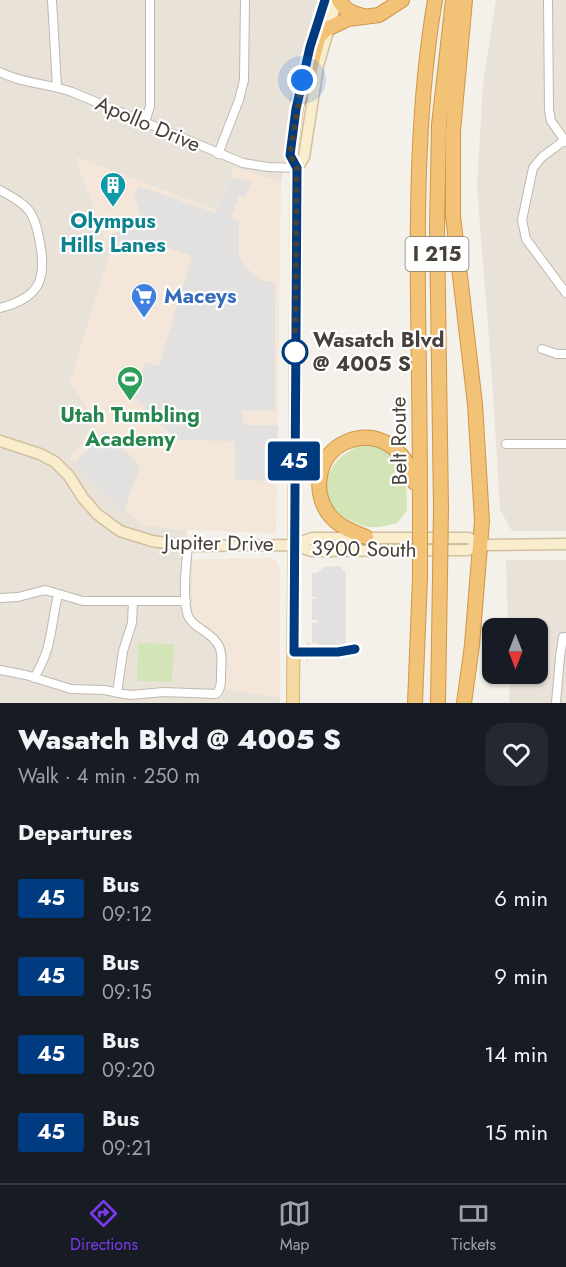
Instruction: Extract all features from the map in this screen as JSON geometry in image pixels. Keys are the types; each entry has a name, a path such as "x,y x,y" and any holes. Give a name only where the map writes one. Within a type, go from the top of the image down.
{"highway":[{"path":"338,0 349,11 369,17"},
{"path":"298,101 307,81 318,38 329,27 348,20 386,12 402,0"},
{"name":"Belt Route","path":"415,703 420,578 418,209 421,129 435,0"},
{"name":"Belt Route","path":"438,703 441,508 438,148 453,0"},
{"path":"464,703 472,645 480,546 481,489 476,415 453,216 453,131 465,0"},
{"path":"366,537 342,526 328,514 318,491 319,474 325,461 345,442 372,439 394,447 401,453 411,468 420,508"}],"main road":[{"path":"293,703 297,168 290,155 298,101 310,47 325,0"},
{"path":"297,168 304,157 313,91 338,0"},
{"name":"Jupiter Drive","path":"0,441 40,454 55,462 69,476 88,506 120,531 152,541 188,546 294,545"},
{"name":"3900 South","path":"294,545 312,538 366,537 469,538 480,546"},
{"name":"3900 South","path":"294,545 312,550 343,551 468,550 480,546 566,544"}],"street":[{"path":"52,0 57,87"},
{"path":"145,122 150,106 150,0"},
{"path":"218,154 242,90 245,70 245,0"},
{"path":"548,0 549,110 551,121 565,141 542,157 533,168 522,229 526,239 566,293"},
{"name":"Apollo Drive","path":"0,72 19,81 57,87 218,154 256,166 297,168"},
{"path":"0,190 31,213 38,233 44,269 39,283 29,295 0,308"},
{"path":"542,349 557,354 566,354"},
{"path":"506,444 566,444"},
{"path":"0,670 71,689 141,695 173,692 216,694 219,691 222,659 220,647 215,639 192,622 189,616 186,602 188,546"},
{"path":"0,598 18,597 42,590 83,601 186,602"},
{"path":"34,678 50,642 58,594"},
{"path":"117,693 123,651 132,623 133,602"},
{"path":"556,703 563,637 566,637"}],"shaded area":[{"path":"0,0 320,0 298,73 281,183 234,167 217,210 76,158 110,253 70,382 98,423 70,458 142,525 186,530 192,559 193,613 200,623 217,634 226,646 228,654 225,689 280,697 280,703 0,703"},
{"path":"496,0 566,0 566,531 512,531 500,510 477,186 483,84"},
{"path":"76,157 217,210 234,167 281,183 276,533 186,530 142,525 70,458 97,423 70,382 110,253"},
{"path":"230,177 251,182 245,197 239,196 231,218 239,222 239,255 245,267 262,281 275,282 275,410 242,411 244,425 278,425 277,481 235,480 235,441 177,440 135,398 145,362 159,366 192,256 157,244 155,254 116,244 112,234 142,220 134,196 138,186 216,213"},
{"path":"105,430 140,467 123,513 75,463"},
{"path":"271,558 277,561 280,569 280,697 225,689 228,654 226,646 217,634 200,623 193,613 192,559"},
{"path":"506,560 566,560 566,703 509,703 510,684 548,684 548,618 508,618"},
{"path":"340,566 346,573 346,656 311,657 306,663 307,641 313,646 318,645 312,643 312,623 319,622 312,620 312,599 318,598 312,596 312,573 317,573 324,567"}],"green space":[{"path":"366,444 382,447 395,455 406,476 407,511 397,523 377,527 362,526 337,513 329,502 326,491 327,479 332,468 352,449"},
{"path":"138,643 174,644 172,682 137,681"}],"bus line":[{"name":"45","path":"325,0 316,24 302,80 290,155 297,168 294,652 338,652 355,649"}],"place":[{"name":"Olympus Hills Lanes","path":"113,208"},
{"name":"Maceys","path":"144,319"},
{"name":"Wasatch Blvd @ 4005 S","path":"295,352"},
{"name":"Utah Tumbling Academy","path":"130,402"}],"route":[{"path":"295,352 297,168 290,155 302,80"}]}
